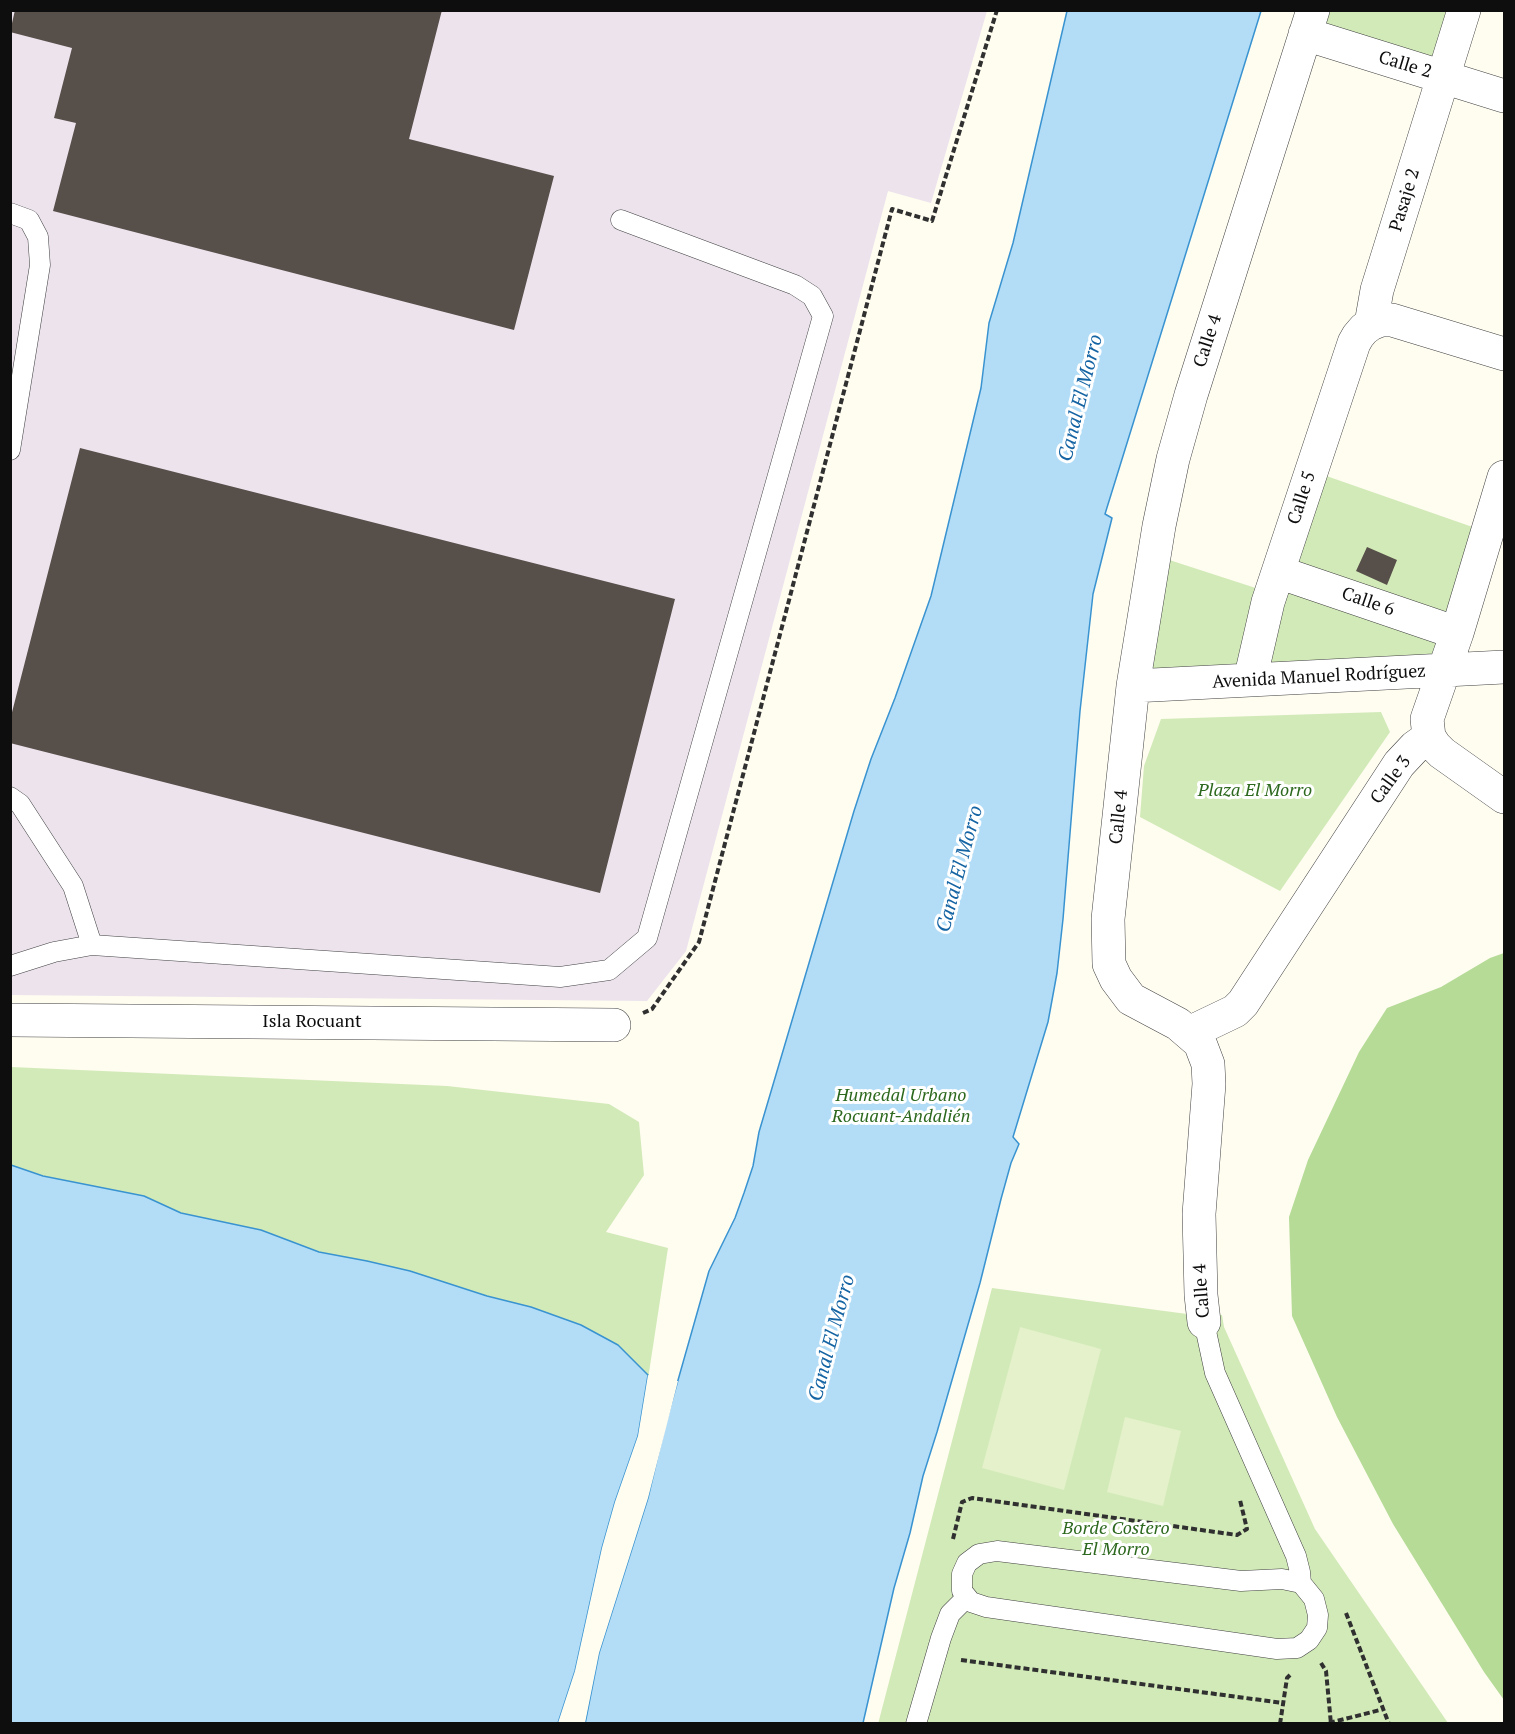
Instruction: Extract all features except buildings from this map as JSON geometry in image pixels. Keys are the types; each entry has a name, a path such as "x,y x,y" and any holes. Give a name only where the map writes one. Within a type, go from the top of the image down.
{"street":[{"name":"Pasaje 2","path":"1371,324 1377,290 1464,10"},
{"name":"Calle 2","path":"1309,22 1444,77 1504,96"},
{"name":"Calle 4","path":"1204,1322 1199,1214 1209,1084 1208,1064 1200,1043 1178,1024 1131,999 1116,979 1109,964 1108,919 1133,686 1159,526 1173,459 1198,372 1309,22"},
{"path":"1371,324 1381,320 1392,320 1504,354"},
{"name":"Calle 5","path":"1250,680 1268,602 1354,343 1364,329 1371,324"},
{"path":"1504,477 1457,633 1427,719 1429,737 1435,746 1504,796"},
{"name":"Calle 6","path":"1278,572 1457,633"},
{"name":"Avenida Manuel Rodríguez","path":"1133,686 1504,667"},
{"name":"Calle 3","path":"1189,1033 1235,1011 1243,1003 1399,764 1415,747 1429,737"},
{"name":"Isla Rocuant","path":"10,1020 614,1025"}],"lane":[{"path":"10,213 29,220 38,237 40,266 10,450"},
{"path":"10,966 54,952 92,945 560,977 609,970 648,938 823,316 812,296 795,285 621,220"},
{"path":"10,797 20,804 73,886 92,945"},
{"name":"Calle 4","path":"967,1597 971,1602 986,1607 1277,1649 1297,1648 1309,1640 1317,1628 1318,1615 1314,1599 1301,1583 1296,1556 1215,1373 1204,1322"},
{"path":"916,1724 950,1614 967,1597 962,1591 962,1574 967,1563 979,1554 997,1551 1241,1581 1282,1579 1301,1583"}],"path":[{"path":"614,1025 652,1009 699,942 892,209 932,221 996,10"},
{"path":"951,1548 962,1502 972,1498 1237,1535 1247,1529 1240,1499"},
{"path":"947,1623 964,1634 958,1659 1283,1703"},
{"path":"1321,1662 1326,1671 1331,1723 1384,1709"}],"shaded area":[{"path":"11,11 987,11 931,203 888,191 686,951 647,1001 11,995"}],"green space":[{"path":"1320,11 1458,11 1440,68 1313,31"},
{"path":"1315,472 1484,531 1454,627 1284,570"},
{"path":"1157,556 1268,592 1248,678 1135,684"},
{"path":"1279,575 1454,634 1443,668 1252,677"},
{"name":"Plaza El Morro","path":"1381,712 1390,732 1280,891 1140,817 1144,766 1161,719"},
{"path":"1504,953 1504,1700 1484,1672 1393,1524 1337,1417 1292,1316 1289,1217 1308,1160 1359,1052 1387,1008 1441,987 1490,958"},
{"path":"11,1067 447,1086 609,1104 639,1122 644,1175 606,1232 668,1248 646,1392 602,1548 575,1671 558,1723 11,1298"},
{"name":"Borde Costero El Morro","path":"992,1288 1187,1314 1222,1315 1224,1327 1315,1529 1448,1723 878,1724"},
{"path":"1020,1327 1101,1349 1064,1490 982,1468"},
{"path":"1125,1417 1181,1431 1163,1506 1107,1492"}],"water":[{"name":"Humedal Urbano Rocuant-Andalién","path":"1067,11 1261,11 1105,514 1112,518 1093,594 1080,711 1063,919 1057,973 1048,1022 1013,1137 1019,1144 1011,1163 980,1283 923,1476 863,1723 585,1724 599,1653 648,1498 665,1426 709,1271 735,1218 753,1166 759,1132 854,811 931,596 981,388 989,323 1013,243"},
{"path":"11,1165 43,1176 144,1196 181,1213 261,1230 319,1252 410,1271 487,1296 531,1307 581,1325 618,1345 648,1375 638,1436 602,1548 575,1671 558,1723 11,1724"}],"pier":[{"path":"648,1375 651,1376 641,1436 618,1502 577,1672 561,1724 558,1723 575,1671 602,1548 638,1436"},
{"path":"675,1381 678,1381 648,1498 599,1653 585,1723 582,1724 596,1652 645,1497"}],"water label":[{"name":"Canal El Morro","path":"1081,398"},
{"name":"Canal El Morro","path":"960,869"},
{"name":"Canal El Morro","path":"832,1338"}]}
